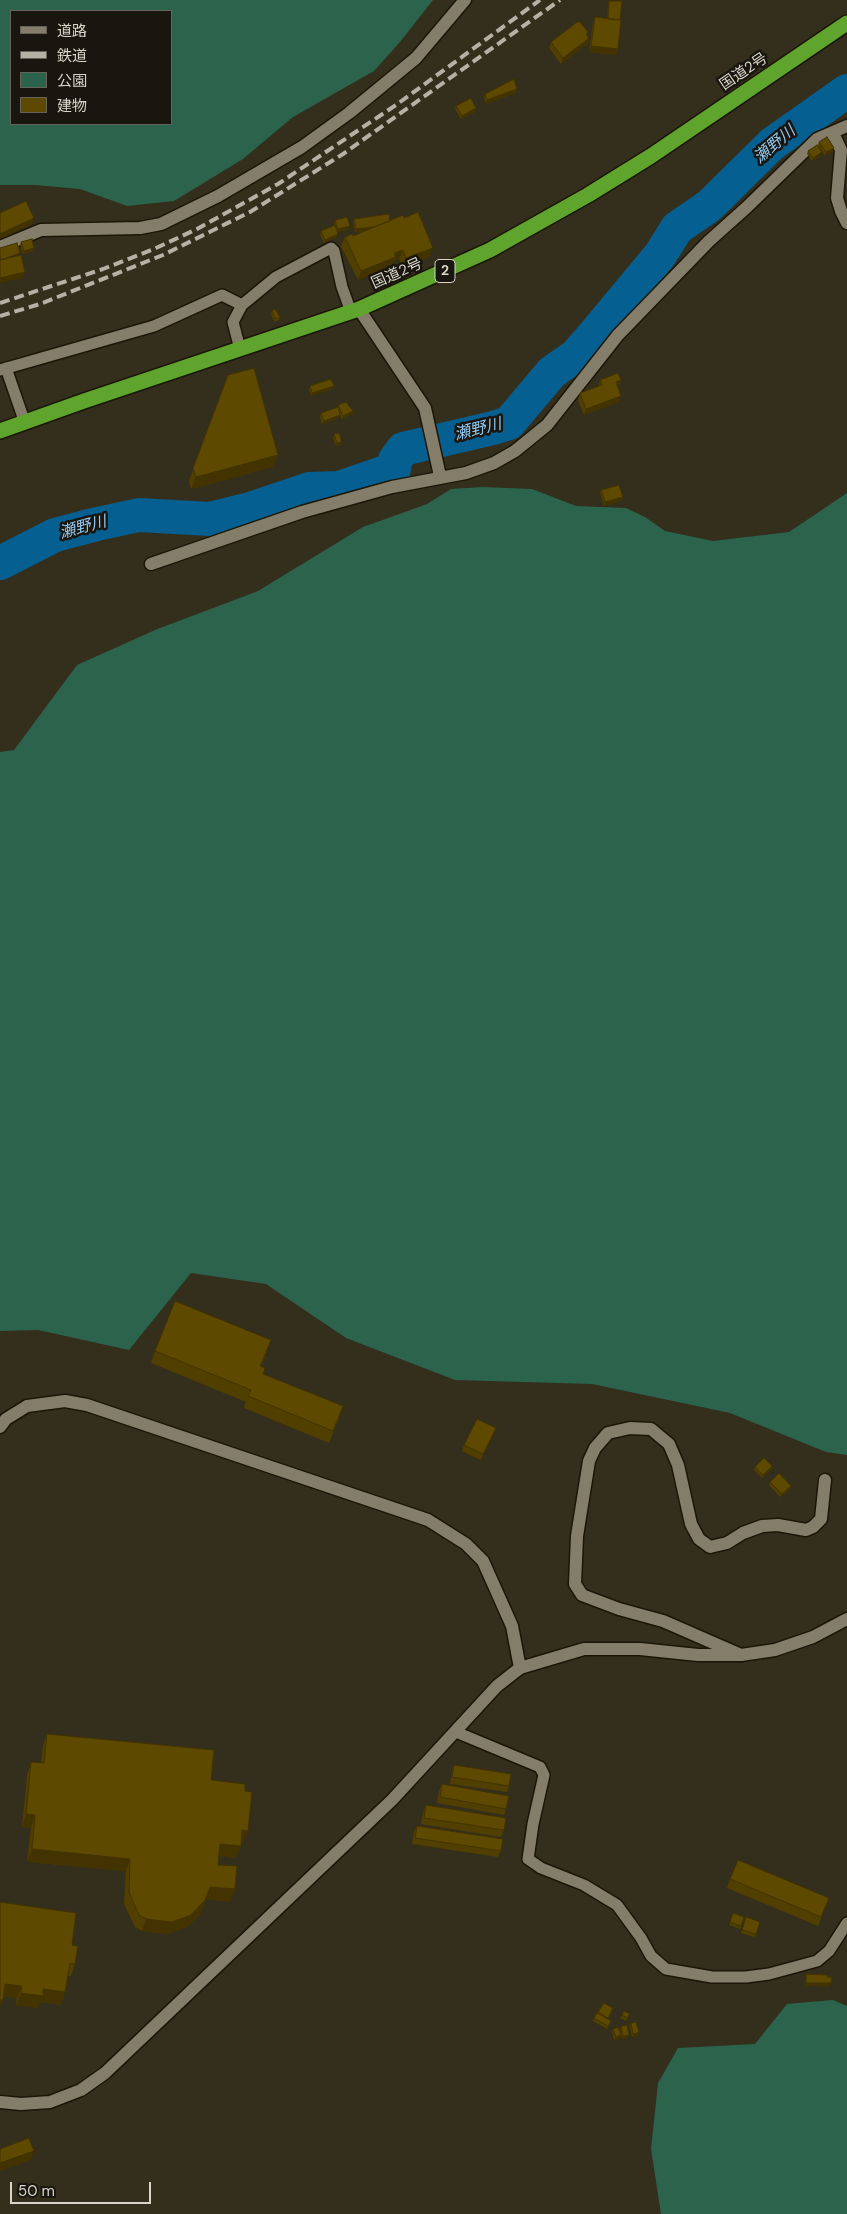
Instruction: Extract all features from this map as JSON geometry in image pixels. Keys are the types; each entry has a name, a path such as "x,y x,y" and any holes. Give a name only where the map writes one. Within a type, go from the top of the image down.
{"highway":[{"name":"国道2号","path":"0,432 355,310 490,250 588,195 651,156 847,23"}],"street":[{"path":"0,248 41,230 140,228 161,224 218,196 302,147 349,113 416,58 465,0"},
{"path":"151,564 302,512 392,488 466,473 494,463 515,451 548,425 618,335 709,241 817,139 847,126"},
{"path":"833,133 841,150 837,198 847,223"},
{"path":"355,310 425,408 431,426 440,476"},
{"path":"0,1427 6,1419 28,1406 65,1401 86,1405 428,1520 466,1544 483,1561 512,1626 520,1668"},
{"path":"741,1655 664,1621 619,1609 582,1595 575,1584 574,1565 589,1461 595,1448 608,1433 630,1428 650,1429 669,1444 678,1465 691,1524 699,1539 710,1547 727,1543 743,1532 762,1526 778,1525 806,1530 814,1528 821,1519 825,1480"},
{"path":"0,2102 21,2104 50,2102 80,2090 105,2073 392,1800 497,1686 520,1668 584,1650 640,1649 698,1656 741,1655 775,1650 813,1637 847,1619"}],"lane":[{"path":"240,349 233,322 242,305 276,277 331,248 334,252 342,287 355,310"},
{"path":"24,423 3,369 154,326 222,295 242,305"},
{"path":"456,1732 540,1767 544,1775 533,1824 528,1859 541,1868 584,1885 617,1905 652,1956 666,1969 712,1977 746,1977 769,1974 817,1961 829,1951 847,1923"}],"green space":[{"path":"0,0 433,0 374,71 293,117 243,159 174,201 127,206 80,189 35,185 0,185"},
{"path":"483,487 532,489 576,506 626,508 645,517 665,531 713,541 789,532 847,493 847,1455 826,1452 730,1413 592,1384 455,1380 346,1338 266,1284 191,1273 129,1350 38,1330 0,1331 0,752 14,750 77,665 155,630 258,591 363,527 427,504 451,489"},
{"path":"833,2000 847,2006 847,2214 661,2214 651,2149 658,2083 678,2048 755,2044 787,2004"}],"building":[{"path":"609,1 622,1 620,20 608,19"},
{"path":"595,17 621,20 618,49 591,46"},
{"path":"577,22 580,22 588,32 586,34 589,38 563,58 551,42"},
{"path":"514,79 517,89 487,100 485,94"},
{"path":"471,98 476,108 462,116 456,106"},
{"path":"827,137 834,148 826,152 819,142"},
{"path":"817,145 822,152 813,158 808,151"},
{"path":"26,201 34,218 0,234 0,213"},
{"path":"418,212 433,248 406,258 403,250 394,253 396,257 361,271 345,237 352,234 353,236 403,215 404,218"},
{"path":"389,214 390,221 374,227 356,229 354,219"},
{"path":"347,217 350,226 338,229 335,220"},
{"path":"335,225 338,234 325,240 321,231"},
{"path":"32,239 34,248 24,251 21,242"},
{"path":"17,243 20,253 1,260 0,248"},
{"path":"21,255 25,272 0,278 0,260"},
{"path":"275,309 280,317 276,319 272,311"},
{"path":"254,368 278,455 196,477 193,468 228,375"},
{"path":"618,373 621,380 616,382 621,396 586,409 580,393 602,385 600,380"},
{"path":"331,379 334,386 312,393 310,386"},
{"path":"346,402 353,411 343,416 338,405"},
{"path":"338,407 340,415 324,421 321,413"},
{"path":"339,433 342,442 337,443 334,434"},
{"path":"619,485 623,497 605,502 601,490"},
{"path":"175,1301 271,1340 260,1366 265,1368 263,1374 343,1406 333,1431 248,1396 251,1390 155,1351"},
{"path":"477,1419 496,1428 483,1454 464,1445"},
{"path":"764,1458 772,1466 763,1475 755,1467"},
{"path":"779,1473 791,1486 782,1494 770,1482"},
{"path":"47,1734 214,1750 211,1780 245,1784 245,1791 252,1792 248,1831 242,1830 241,1846 220,1844 218,1865 237,1866 235,1889 210,1887 205,1900 191,1915 172,1922 146,1919 139,1915 129,1892 130,1859 32,1849 35,1815 26,1814 31,1762 44,1763"},
{"path":"454,1765 511,1774 509,1786 452,1777"},
{"path":"442,1784 509,1796 506,1809 440,1797"},
{"path":"426,1805 506,1818 504,1830 424,1818"},
{"path":"417,1826 503,1839 501,1851 415,1838"},
{"path":"738,1860 829,1898 821,1917 730,1879"},
{"path":"0,1902 76,1913 72,1945 78,1946 75,1964 70,1963 65,1992 43,1989 43,1996 21,1993 22,1986 5,1984 3,2000 0,2000"},
{"path":"733,1913 744,1917 741,1926 730,1922"},
{"path":"746,1917 760,1922 756,1934 742,1930"},
{"path":"806,1974 828,1975 827,1977 832,1977 831,1983 806,1983"},
{"path":"604,2003 613,2008 608,2018 598,2012"},
{"path":"624,2011 630,2014 627,2018 622,2015"},
{"path":"597,2013 611,2021 608,2026 594,2018"},
{"path":"636,2022 639,2032 633,2034 631,2023"},
{"path":"627,2025 629,2035 623,2036 621,2026"},
{"path":"618,2027 621,2035 616,2037 613,2029"},
{"path":"29,2138 34,2151 0,2163 0,2149"}],"waterway":[{"name":"瀬野川","path":"0,563 55,535 97,524 139,515 210,519 250,509 309,489 339,488 394,469 395,460 403,449 509,423 552,372 575,356 591,338 660,255 677,228 709,206 772,144 847,91"}],"railway":[{"path":"0,303 103,269 154,249 197,229 278,184 396,105 540,0"},
{"path":"0,316 40,304 163,255 250,212 343,154 560,0"}]}
